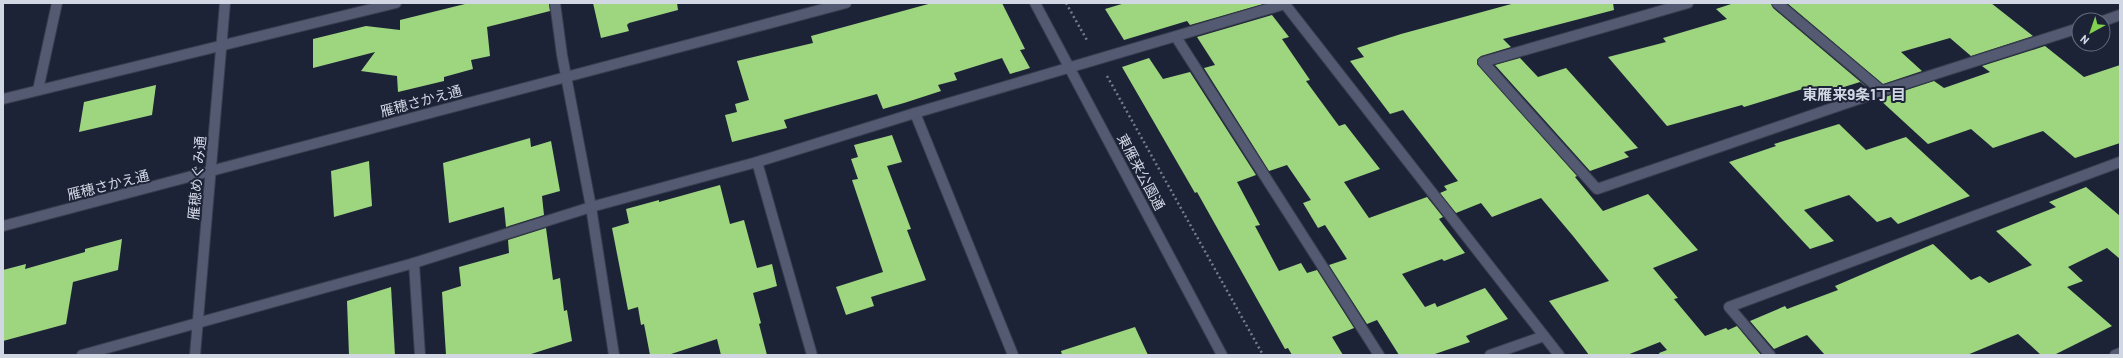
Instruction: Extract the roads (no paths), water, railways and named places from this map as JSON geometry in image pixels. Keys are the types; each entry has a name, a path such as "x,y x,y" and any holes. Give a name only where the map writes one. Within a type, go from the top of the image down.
{"street":[{"path":"38,90 56,3"},
{"name":"雁穂めぐみ通","path":"195,355 212,172 225,3"},
{"path":"3,99 221,47 396,3"},
{"path":"555,3 566,76 591,207 614,355"},
{"name":"雁穂さかえ通","path":"3,226 212,172 566,76 846,3"},
{"name":"東雁来公園通","path":"1035,3 1222,355"},
{"path":"1688,3 1483,62 1597,189 1882,91 2071,31"},
{"path":"1777,3 1882,91"},
{"path":"82,355 414,263 591,207 757,162 915,113 1284,4 1558,355"},
{"path":"1176,36 1379,355"},
{"path":"915,113 1013,355"},
{"path":"757,162 812,355"},
{"path":"1770,355 1729,307 2120,162"},
{"path":"414,263 420,355"},
{"path":"1490,355 1544,336"},
{"path":"2115,355 2120,353"}],"district":[{"name":"東雁来9条1丁目","path":"1854,95"}]}
